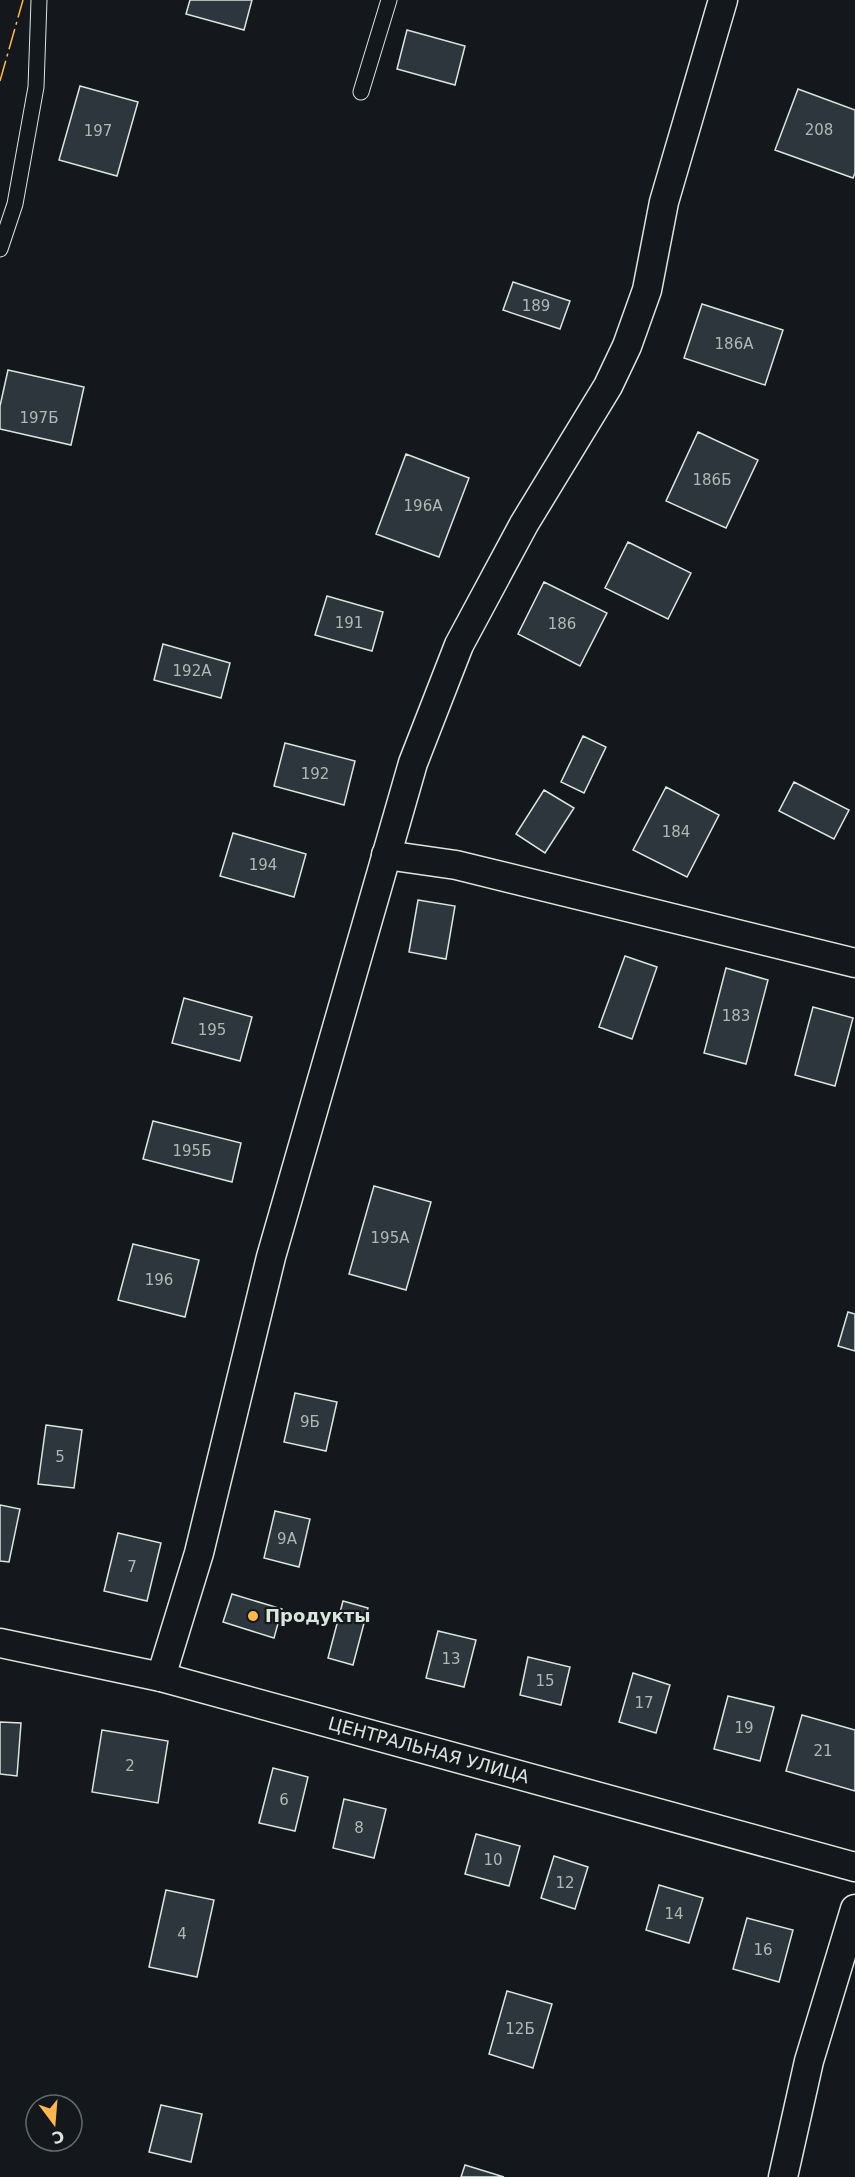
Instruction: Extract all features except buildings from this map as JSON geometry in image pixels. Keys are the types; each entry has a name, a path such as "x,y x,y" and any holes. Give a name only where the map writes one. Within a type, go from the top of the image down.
{"street":[{"path":"161,1677 200,1553 271,1257 413,763 459,645 524,524 608,386 627,346 647,290 664,202 723,0"},
{"path":"386,855 456,865 855,963"},
{"name":"ЦЕНТРАЛЬНАЯ УЛИЦА","path":"0,1643 161,1677 855,1867"},
{"path":"783,2177 809,2061 855,1909"}],"lane":[{"path":"0,249 15,204 36,87 39,0"},
{"path":"361,92 389,0"}],"power":[{"path":"0,81 23,0"}],"place":[{"name":"Продукты","path":"253,1616"}]}
